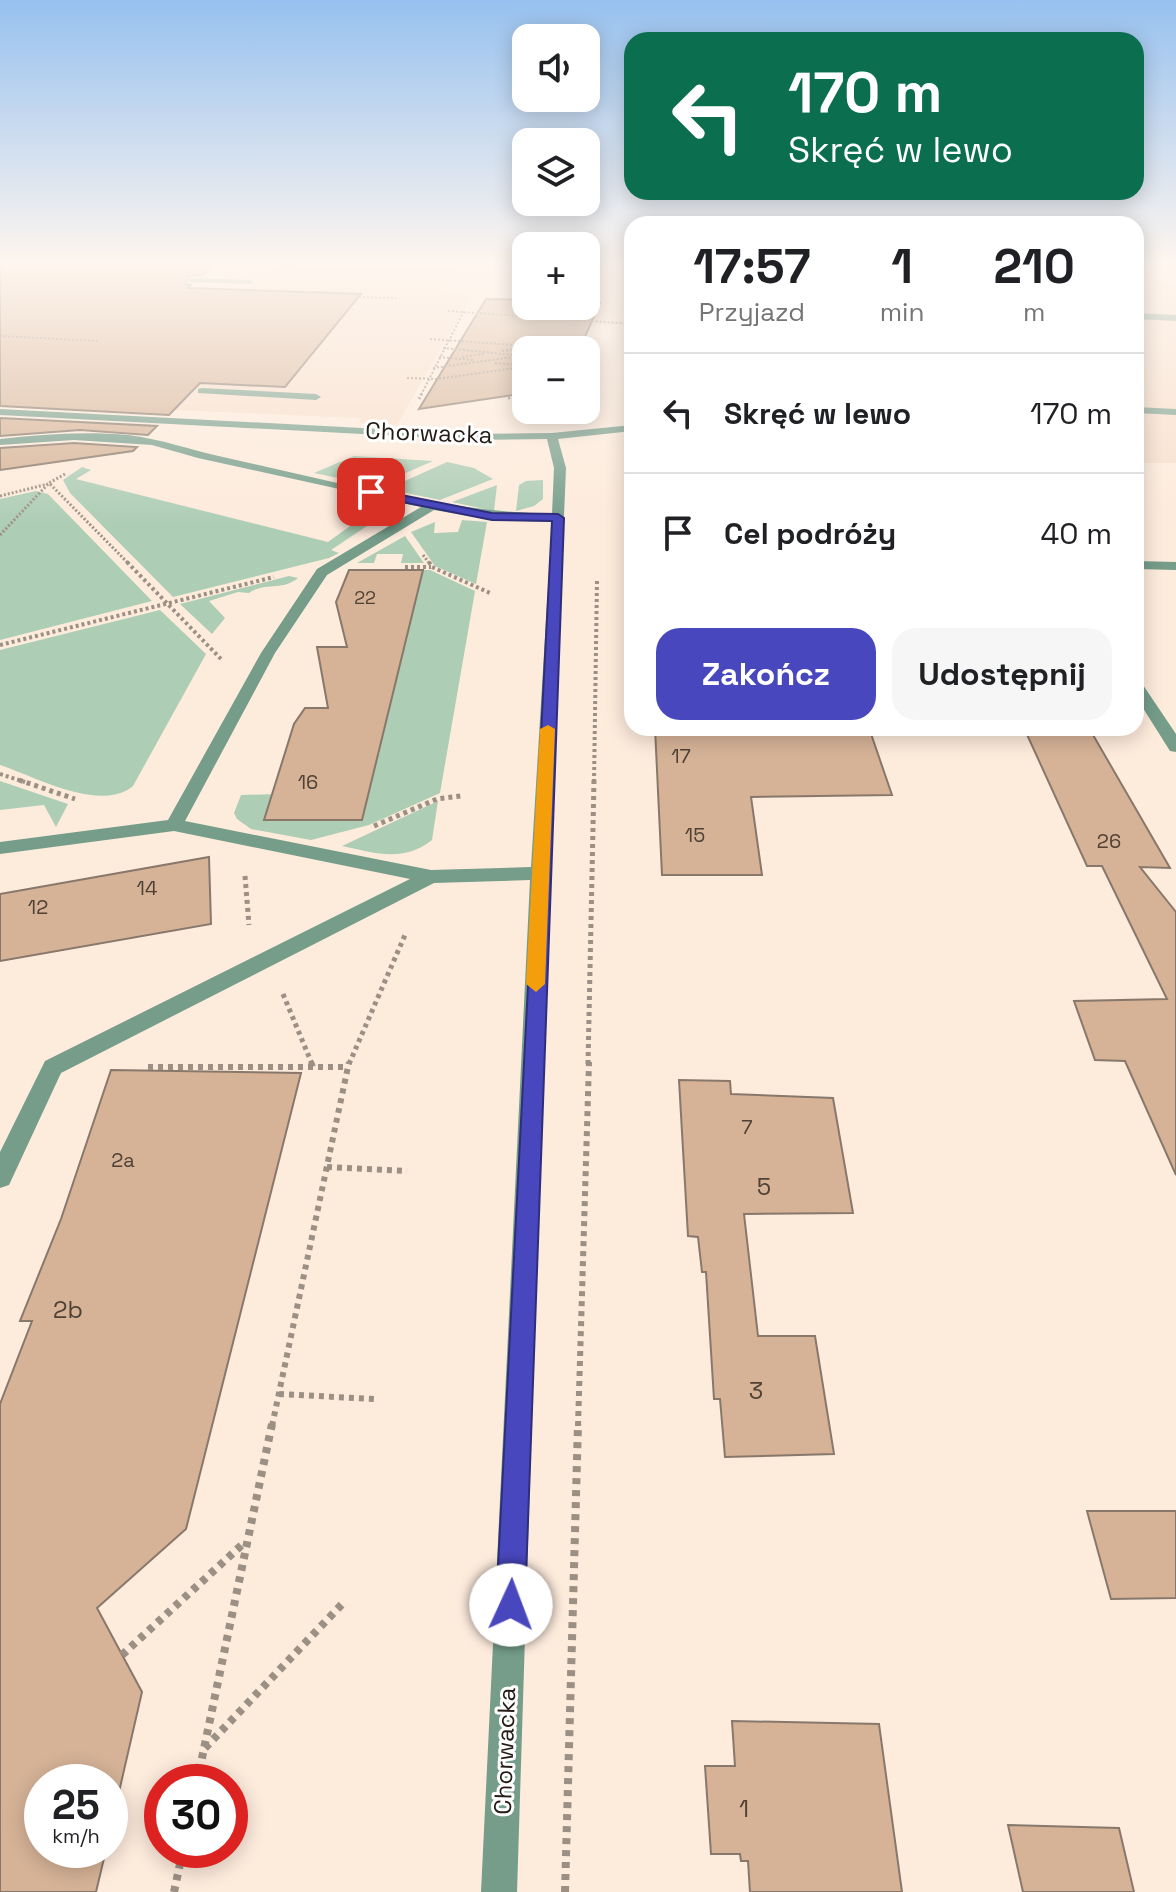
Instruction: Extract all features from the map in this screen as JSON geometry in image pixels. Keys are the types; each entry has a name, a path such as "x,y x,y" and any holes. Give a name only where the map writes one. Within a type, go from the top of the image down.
{"street":[{"path":"202,391 316,397"},
{"path":"1144,410 1176,412"},
{"name":"Chorwacka","path":"0,412 475,437 552,436 560,468 540,873 499,1892"},
{"path":"552,436 624,429"},
{"path":"0,442 44,437 126,440 177,446 198,455 432,506 492,516 558,518"},
{"path":"174,825 258,672 322,572 432,506"},
{"path":"1144,565 1176,566"},
{"path":"1144,697 1176,747"},
{"path":"0,848 174,825 431,877 540,873"},
{"path":"0,1177 53,1067 431,877"}],"path":[{"path":"418,401 442,351"},
{"path":"475,351 512,355"},
{"path":"453,358 506,351"},
{"path":"439,357 512,364"},
{"path":"433,368 512,357"},
{"path":"407,378 428,379 512,368"},
{"path":"498,400 512,398"},
{"path":"0,496 49,483 126,440"},
{"path":"0,535 49,483"},
{"path":"49,483 229,668 258,672"},
{"path":"401,525 432,567 490,593"},
{"path":"0,645 299,570 322,572"},
{"path":"565,1892 592,939 597,570"},
{"path":"316,854 329,845 437,799 461,796"},
{"path":"201,1764 347,1067 431,877"},
{"path":"145,1067 347,1067"},
{"path":"327,1167 407,1171"},
{"path":"279,1394 374,1399"},
{"path":"122,1655 247,1540"},
{"path":"204,1749 345,1601"},
{"path":"174,1892 179,1868"}],"shaded area":[{"path":"185,351 439,351 397,425 359,423 361,418 125,408"},
{"path":"1144,351 1176,351 1176,463 1144,463"}],"green space":[{"path":"354,456 433,461 376,486 314,473"},
{"path":"447,462 474,468 493,479 440,500 387,489"},
{"path":"82,467 91,470 76,479 328,542 364,516 346,511 361,499 378,504 382,511 377,524 373,522 331,550 339,553 329,558 173,597 70,493 63,480"},
{"path":"543,480 543,499 534,506 516,511 519,485 526,481"},
{"path":"497,485 494,511 452,502"},
{"path":"36,491 48,494 152,601 0,640 0,499"},
{"path":"462,520 487,522 476,584 435,566 411,532 435,522 434,533 458,532"},
{"path":"405,536 424,563 401,563 403,554 377,554 374,563 357,563"},
{"path":"423,570 430,570 475,591 440,793 369,825 311,840 251,829 234,813 241,795 280,794 272,820 362,820"},
{"path":"289,576 298,578 286,584 249,593 238,592 209,601 225,618 212,634 180,604"},
{"path":"160,610 206,654 133,786 104,796 86,794 0,765 0,650"},
{"path":"0,781 68,804 56,827 44,805 0,810"},
{"path":"438,801 432,840 421,847 410,852 388,854 342,846"}],"building":[{"path":"0,351 314,351 285,387 200,383 169,415 0,406"},
{"path":"454,351 512,351 512,395 419,409"},
{"path":"0,418 157,426 148,435 80,430 0,436"},
{"path":"74,443 137,447 133,451 0,470 0,448"},
{"path":"349,570 423,570 362,820 264,820 294,724 305,708 328,708 317,647 347,647 336,602"},
{"path":"655,736 872,736 892,795 751,797 762,875 662,875"},
{"path":"1028,736 1094,736 1170,868 1140,867 1176,912 1176,1175 1125,1061 1095,1060 1074,1001 1167,999 1102,866 1087,866"},
{"path":"209,857 211,924 0,961 0,894"},
{"path":"111,1070 301,1073 186,1529 97,1608 142,1692 125,1764 24,1764 24,1868 102,1868 96,1892 0,1892 0,1404 32,1321 20,1321 61,1219"},
{"path":"679,1080 730,1081 731,1094 833,1098 853,1213 744,1214 758,1336 815,1336 834,1454 725,1457 720,1399 714,1399 706,1272 702,1272 698,1237 688,1236"},
{"path":"1087,1511 1176,1511 1176,1598 1111,1599"},
{"path":"732,1721 879,1724 902,1892 750,1892 748,1861 741,1861 740,1854 711,1854 705,1766 735,1766"},
{"path":"1008,1825 1119,1828 1134,1892 1023,1892"}],"slow traffic":[{"path":"536,984 548,729"}],"route":[{"path":"371,492 492,516 558,518 540,873 511,1605"}]}
